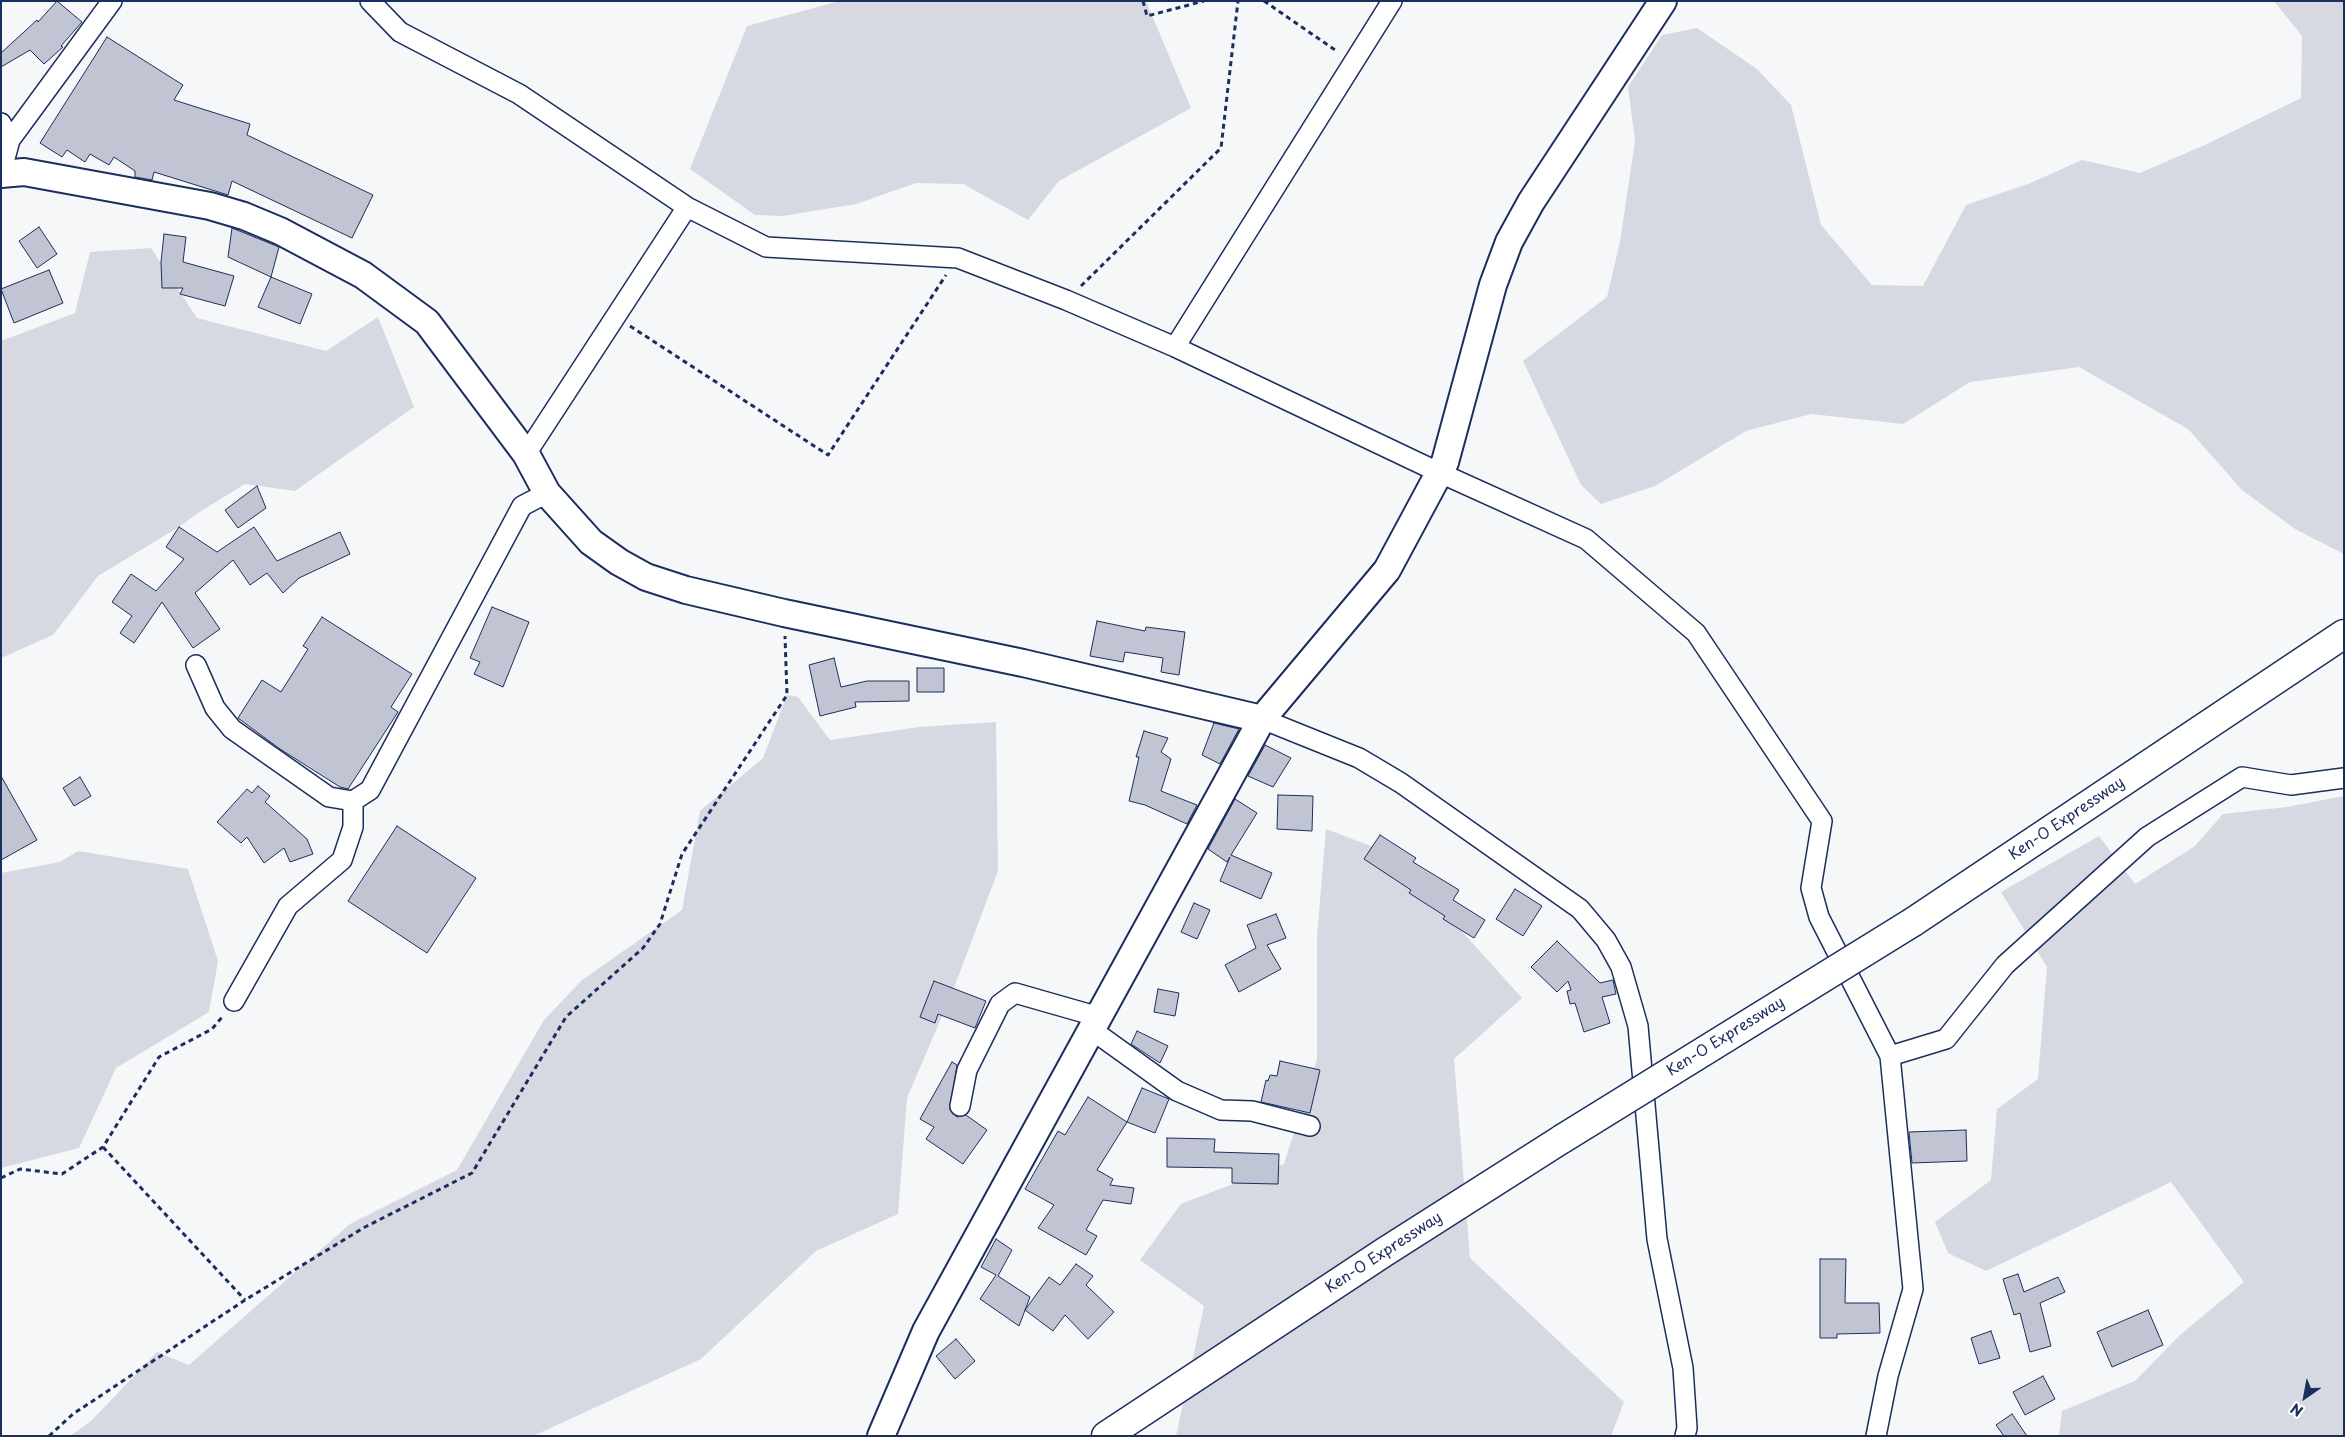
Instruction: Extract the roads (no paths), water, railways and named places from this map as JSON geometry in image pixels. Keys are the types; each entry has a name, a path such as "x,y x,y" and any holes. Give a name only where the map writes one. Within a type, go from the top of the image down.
{"highway":[{"name":"Ken-O Expressway","path":"1106,1436 1384,1253 1562,1139 1913,922 2344,634"}],"street":[{"path":"112,1 10,140 1,174 24,172 210,206 244,216 280,231 364,275 427,322 526,454 547,493 591,542 619,562 646,577 686,590 784,613 1023,663 1262,719 1359,758 1401,783 1580,909 1610,947 1621,967 1638,1026 1658,1239 1683,1368 1687,1428 1685,1436"},
{"path":"370,1 400,32 519,94 687,207 766,246 958,258 1066,300 1175,347 1586,540 1696,634 1822,821 1811,888 1819,917 1890,1056 1912,1289 1888,1376 1876,1436"},
{"path":"1175,347 1392,1"},
{"path":"881,1436 926,1331 1262,719 1387,570 1445,462 1493,285 1509,242 1531,202 1663,1"},
{"path":"1,123 10,140"},
{"path":"526,454 687,207"},
{"path":"196,665 214,708 232,729 329,797 353,801 370,790 522,506 547,493"},
{"path":"1890,1056 1946,1039 2005,965 2147,837 2234,782 2242,778 2290,785 2344,778"},
{"path":"234,1001 288,906 342,860 353,827 353,801"},
{"path":"960,1106 967,1070 1000,1004 1015,993 1095,1023 1176,1092 1222,1110 1252,1111 1310,1126"}]}
